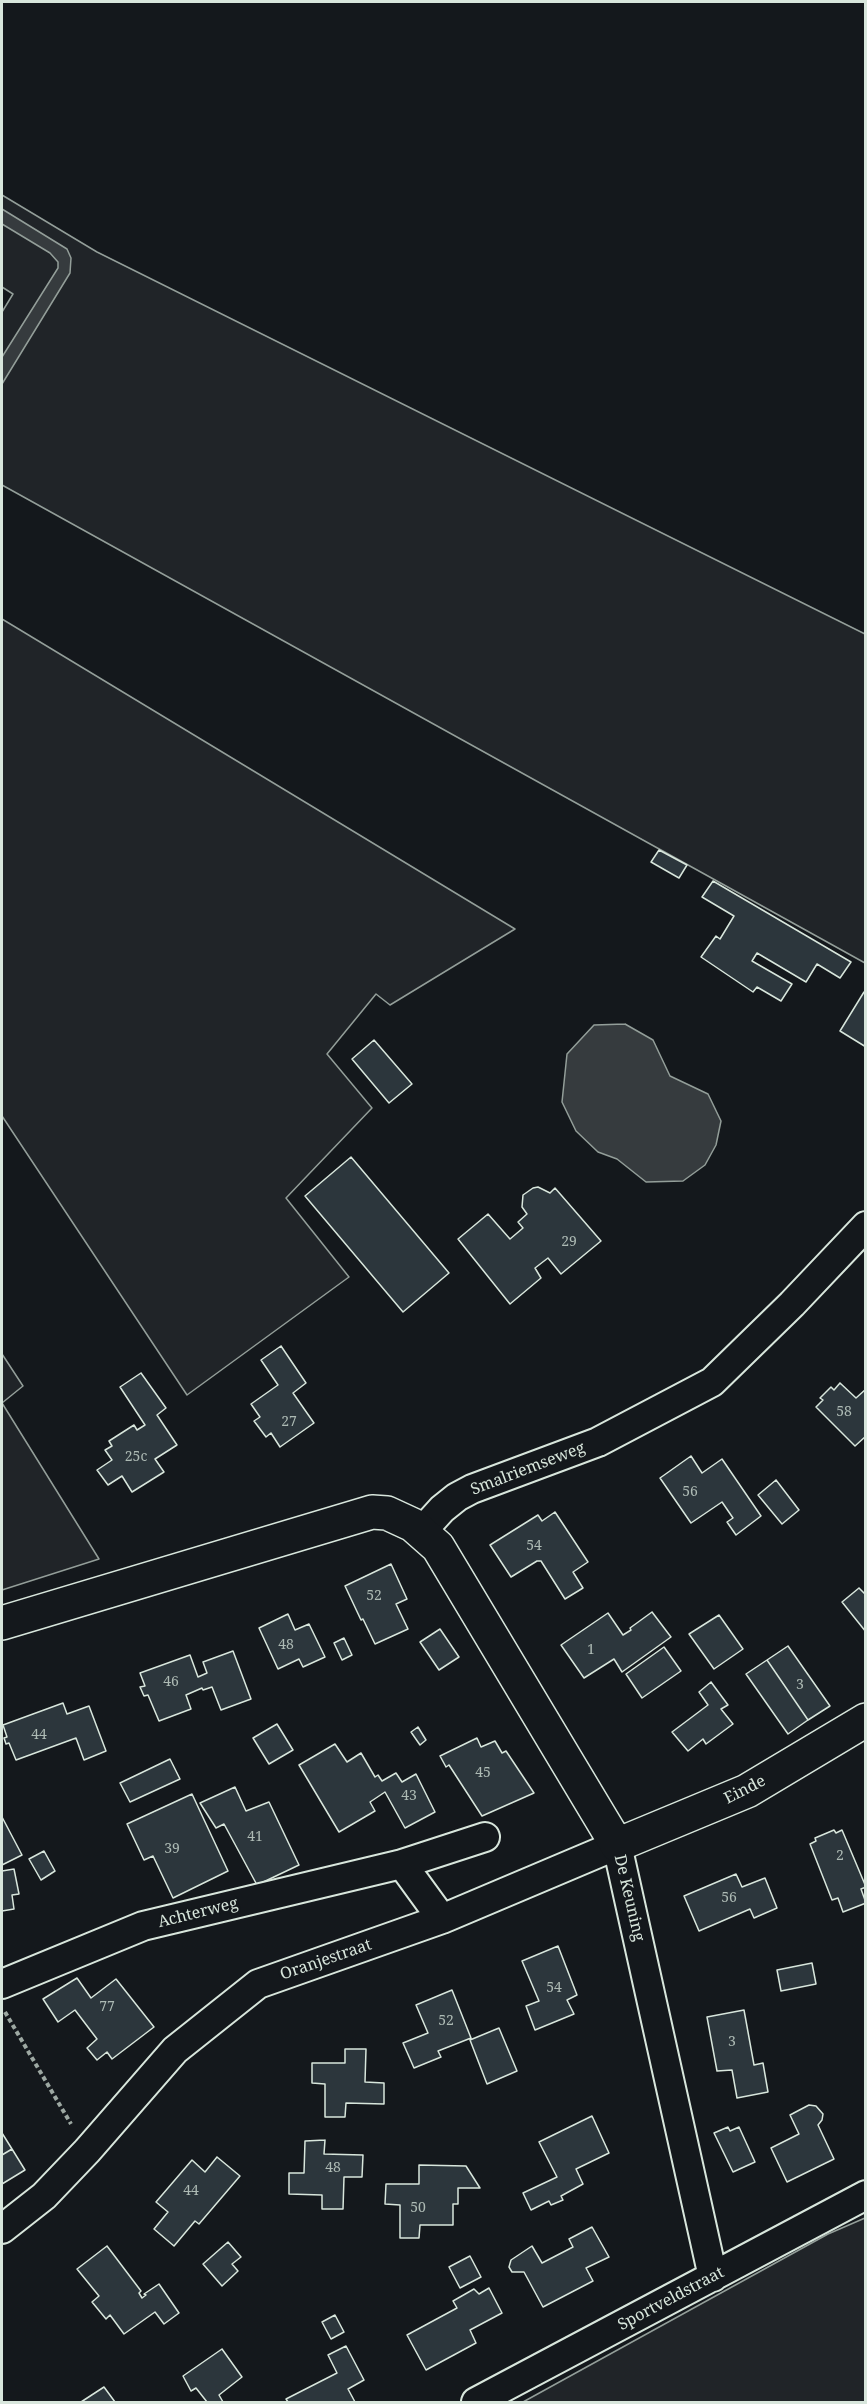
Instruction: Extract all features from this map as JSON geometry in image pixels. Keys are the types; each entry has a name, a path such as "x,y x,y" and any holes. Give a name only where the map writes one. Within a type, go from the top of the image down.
{"street":[{"name":"Smalriemseweg","path":"422,1531 442,1509 472,1489 598,1442 712,1382 792,1304 866,1226"},
{"path":"2,1623 372,1512 387,1513 422,1531"},
{"name":"De Keuning","path":"422,1531 438,1547 617,1845 713,2277"},
{"name":"Einde","path":"617,1845 747,1791 866,1720"},
{"name":"Achterweg","path":"2,1984 143,1926 402,1864 485,1837"},
{"name":"Oranjestraat","path":"2,2229 44,2196 87,2151 175,2050 258,1984 442,1919 617,1845"},
{"path":"402,1864 442,1919"},
{"name":"Sportveldstraat","path":"476,2403 866,2194"}],"path":[{"path":"2,2006 87,2151"}],"shaded area":[{"path":"2,195 97,252 865,634 865,963 2,485 2,312 13,294 2,287"},
{"path":"2,209 67,249 71,258 70,273 2,384 2,357 58,268 58,262 50,253 2,224"},
{"path":"2,619 515,929 390,1005 376,994 327,1054 372,1108 286,1198 349,1277 187,1395 2,1116"},
{"path":"625,1024 653,1040 670,1076 708,1094 721,1121 716,1145 705,1165 683,1181 646,1182 617,1159 598,1152 576,1131 562,1102 567,1054 594,1025"},
{"path":"2,1354 23,1386 2,1403"},
{"path":"2,1403 99,1559 2,1590"},
{"path":"865,2218 865,2402 523,2402 828,2234"}],"building":[{"path":"659,850 687,865 679,878 651,862"},
{"path":"713,881 851,962 840,978 817,964 806,982 757,953 752,961 792,984 781,1001 757,987 753,992 701,957 716,936 720,939 734,916 702,897"},
{"path":"864,992 866,993 866,1047 840,1031"},
{"path":"374,1040 412,1084 389,1103 352,1059"},
{"path":"351,1157 449,1273 403,1312 305,1196"},
{"path":"538,1187 550,1193 555,1188 601,1241 561,1274 548,1258 535,1268 541,1278 510,1304 458,1239 488,1214 510,1239 523,1228 518,1222 527,1214 522,1207 523,1195"},
{"path":"281,1346 306,1383 293,1393 314,1423 280,1447 271,1433 266,1437 254,1421 260,1417 251,1404 278,1385 261,1360"},
{"path":"141,1373 166,1408 157,1415 177,1445 155,1459 164,1472 132,1492 122,1476 108,1485 97,1470 112,1460 105,1450 112,1446 109,1441 134,1425 137,1430 145,1425 120,1387"},
{"path":"840,1383 856,1398 866,1389 866,1436 855,1446 816,1407 823,1400 820,1398 831,1387 834,1390"},
{"path":"691,1456 702,1473 722,1459 761,1516 736,1535 727,1522 733,1518 722,1502 691,1523 660,1478"},
{"path":"776,1480 799,1510 782,1524 758,1495"},
{"path":"555,1512 588,1562 573,1572 583,1588 565,1599 541,1561 537,1561 511,1577 490,1545 538,1515 542,1521"},
{"path":"391,1564 407,1599 396,1604 408,1629 375,1644 345,1586"},
{"path":"859,1588 866,1595 866,1632 842,1602"},
{"path":"652,1612 671,1637 622,1672 614,1659 584,1678 561,1645 608,1613 623,1635"},
{"path":"288,1614 295,1630 309,1624 325,1657 303,1667 299,1659 278,1669 259,1628"},
{"path":"719,1615 743,1649 714,1669 689,1634"},
{"path":"440,1629 459,1657 439,1670 420,1642"},
{"path":"344,1638 352,1655 342,1660 334,1643"},
{"path":"788,1646 830,1706 808,1720 767,1660"},
{"path":"664,1647 681,1671 642,1698 626,1674"},
{"path":"233,1651 251,1699 221,1710 212,1687 203,1690 202,1688 186,1695 191,1709 159,1721 148,1695 144,1696 140,1687 145,1686 140,1673 190,1655 198,1677 207,1673 203,1662"},
{"path":"767,1660 808,1720 788,1734 746,1674"},
{"path":"711,1682 728,1705 721,1709 733,1724 706,1744 703,1739 688,1751 672,1732 708,1705 699,1692"},
{"path":"63,1703 67,1714 89,1706 106,1751 84,1760 76,1738 16,1760 9,1743 6,1744 4,1738 7,1737 3,1725"},
{"path":"277,1724 293,1750 269,1764 253,1738"},
{"path":"418,1727 426,1740 420,1745 411,1732"},
{"path":"477,1738 481,1747 495,1741 502,1753 506,1751 534,1793 482,1816 449,1765 446,1767 440,1756"},
{"path":"335,1744 347,1762 361,1753 375,1777 378,1775 382,1781 396,1773 402,1782 416,1774 435,1812 405,1828 385,1792 370,1802 375,1811 339,1832 299,1765"},
{"path":"170,1759 180,1779 130,1802 120,1783"},
{"path":"235,1787 246,1811 269,1802 299,1865 257,1885 224,1824 216,1828 200,1803"},
{"path":"192,1794 228,1871 173,1898 153,1856 144,1860 127,1824"},
{"path":"2,1817 22,1855 2,1865"},
{"path":"834,1830 836,1833 842,1830 866,1887 861,1889 866,1903 843,1912 838,1898 832,1900 810,1844 816,1841 815,1838"},
{"path":"44,1851 55,1871 41,1880 29,1859"},
{"path":"14,1869 19,1894 12,1895 14,1909 2,1911 2,1871"},
{"path":"736,1874 742,1887 765,1878 777,1908 754,1918 750,1909 699,1931 684,1896"},
{"path":"558,1946 577,1995 567,2000 574,2014 535,2030 526,2006 539,2001 522,1961"},
{"path":"812,1963 816,1984 781,1991 777,1970"},
{"path":"77,1978 91,1998 116,1979 154,2027 112,2059 107,2052 97,2060 87,2048 97,2039 75,2010 58,2022 43,1999"},
{"path":"452,1990 471,2038 438,2051 441,2057 414,2068 403,2043 428,2033 416,2005"},
{"path":"744,2010 754,2065 763,2063 768,2092 737,2098 732,2070 717,2071 707,2017"},
{"path":"499,2028 517,2071 487,2084 470,2040"},
{"path":"345,2049 366,2049 365,2082 384,2083 384,2104 346,2103 345,2117 325,2117 325,2084 312,2083 312,2063 345,2063"},
{"path":"809,2105 816,2106 823,2114 818,2125 834,2159 787,2182 771,2148 799,2134 790,2115"},
{"path":"592,2116 609,2153 576,2169 583,2184 561,2196 563,2200 551,2205 549,2201 531,2210 523,2193 557,2177 539,2142"},
{"path":"728,2127 730,2131 739,2127 755,2162 733,2172 714,2133"},
{"path":"2,2133 12,2149 2,2155"},
{"path":"325,2140 324,2154 363,2155 362,2177 344,2177 343,2209 322,2209 322,2195 289,2194 289,2173 304,2173 305,2141"},
{"path":"12,2149 25,2170 2,2184 2,2155"},
{"path":"217,2157 240,2176 199,2224 195,2221 174,2246 154,2229 168,2212 156,2202 192,2160 205,2172"},
{"path":"419,2165 466,2166 480,2188 458,2188 458,2204 453,2204 453,2225 420,2225 419,2238 400,2238 400,2205 385,2204 386,2184 419,2184"},
{"path":"592,2227 609,2257 586,2268 593,2281 543,2307 524,2272 512,2272 509,2267 511,2260 532,2246 542,2263 573,2247 569,2239"},
{"path":"228,2242 241,2257 232,2264 238,2271 222,2286 203,2264"},
{"path":"107,2246 141,2291 139,2293 142,2298 146,2295 144,2294 159,2284 179,2313 164,2324 155,2312 124,2334 110,2315 106,2319 92,2302 99,2296 77,2269"},
{"path":"470,2256 481,2277 460,2288 449,2267"},
{"path":"489,2288 502,2313 470,2330 476,2343 426,2370 407,2335 457,2308 453,2301 474,2289 479,2294"},
{"path":"335,2315 344,2332 331,2339 322,2322"},
{"path":"346,2346 364,2380 348,2389 355,2402 288,2402 286,2399 337,2373 328,2355"},
{"path":"222,2349 242,2377 219,2395 223,2402 207,2402 196,2388 191,2391 183,2376"},
{"path":"104,2387 115,2402 81,2402"}]}
